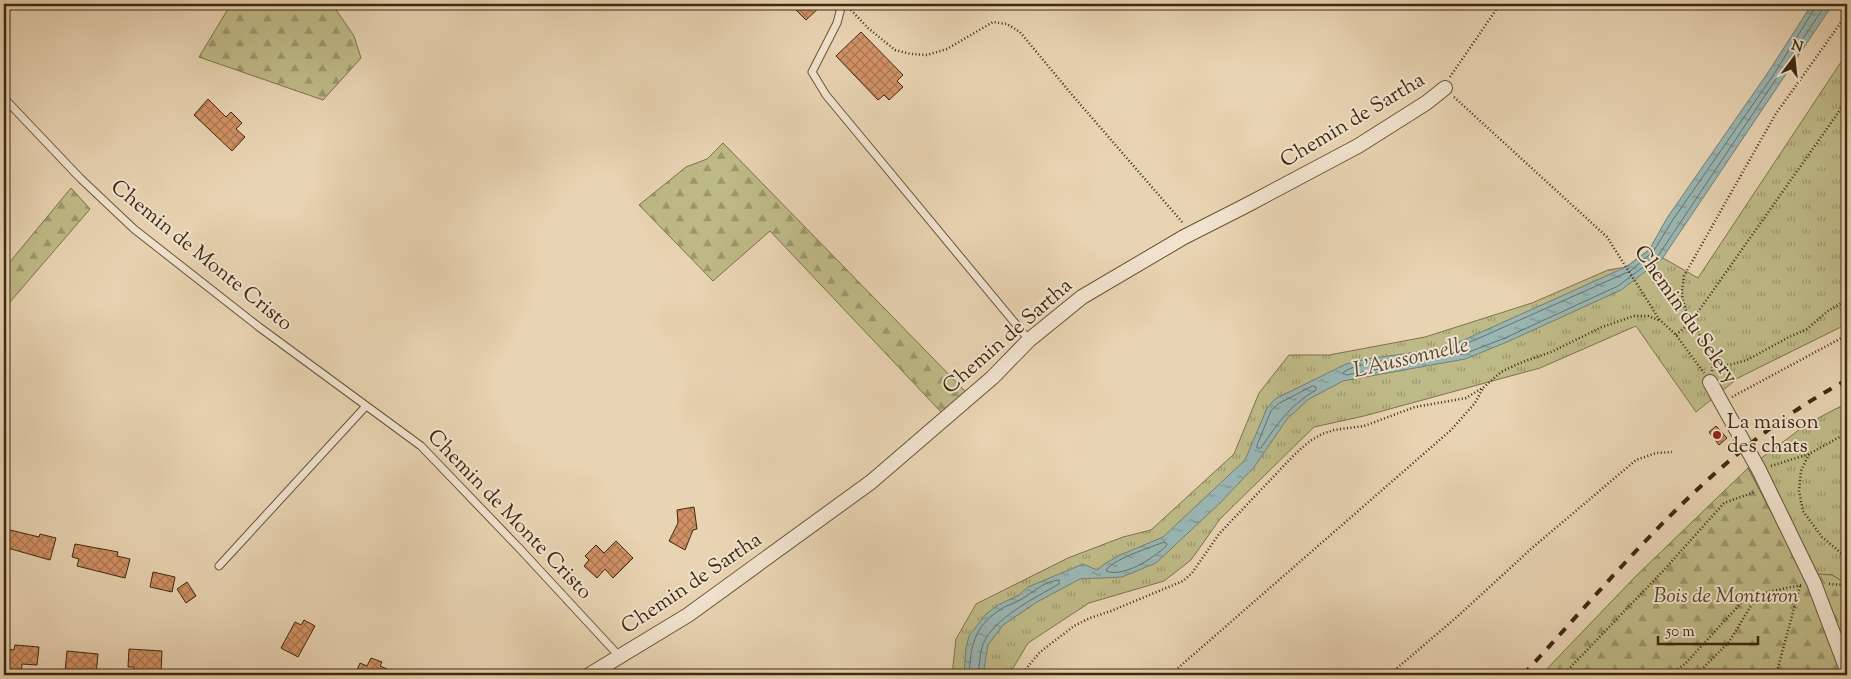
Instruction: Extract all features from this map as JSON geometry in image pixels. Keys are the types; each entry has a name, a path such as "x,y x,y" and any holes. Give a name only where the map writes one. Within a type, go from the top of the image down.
{"street":[{"name":"Chemin de Sartha","path":"589,675 688,615 871,482 993,377 1029,340 1082,297 1184,237 1358,146 1426,103 1444,88"},
{"name":"Chemin du Selery","path":"1710,382 1759,470 1807,584 1847,670"}],"lane":[{"path":"842,4 837,23 812,72 826,95 1029,340"},
{"name":"Chemin de Monte Cristo","path":"4,98 80,178 134,229 259,328 421,446 620,657"},
{"path":"219,566 366,406"}],"path":[{"path":"848,4 850,10 868,28 895,50 911,54 927,55 947,49 992,22 1007,24 1020,32 1072,96 1183,221 1184,237"},
{"name":"Chemin de Sartha","path":"1444,88 1500,4"},
{"path":"1710,382 1713,366 1708,351 1683,301 1684,276 1775,115 1847,14"},
{"name":"Chemin du Selery","path":"1444,88 1607,237 1661,321 1676,335 1710,382"},
{"path":"1676,335 1692,322 1847,100"},
{"path":"1713,366 1729,365 1746,360 1808,328 1828,311 1847,300"},
{"path":"1021,675 1040,652 1074,626 1183,581 1192,573 1219,534 1294,454 1310,441 1334,430 1364,426 1415,407 1466,398 1484,387 1500,372 1520,362 1551,352 1602,328 1634,316 1648,316 1661,321"},
{"path":"1722,402 1847,335"},
{"path":"1170,675 1451,430 1475,403 1484,387"},
{"path":"1759,470 1809,454 1847,433"},
{"path":"1389,675 1458,616 1532,548 1636,460 1656,453 1672,452"},
{"path":"1809,454 1801,471 1799,491 1803,511 1822,537 1847,558"},
{"path":"1563,675 1664,570 1724,503 1767,487"},
{"path":"1669,675 1685,664 1742,602 1758,594 1807,584 1847,585"},
{"path":"1776,675 1807,584"},
{"path":"1696,675 1729,642 1758,594"}],"green space":[{"path":"231,4 332,4 354,36 361,58 323,100 199,57"},
{"path":"1847,53 1847,324 1738,378 1696,412 1636,326 1540,368 1364,416 1314,427 1220,519 1191,560 1164,581 1089,603 1028,643 1009,675 952,675 956,639 976,604 1068,558 1123,537 1151,530 1234,454 1259,393 1289,355 1329,355 1425,337 1532,303 1608,270 1626,267 1649,250 1698,278"},
{"path":"723,143 966,392 942,413 770,231 713,281 639,205 686,167 707,159"},
{"path":"71,188 90,209 4,309 4,269"},
{"path":"1847,403 1847,584 1832,575 1803,573 1748,468 1807,424"},
{"name":"Bois de Monturon","path":"1748,468 1803,573 1832,575 1847,584 1847,675 1541,675 1635,577"}],"water":[{"name":"L'Aussonnelle","path":"1812,4 1833,4 1662,259 1621,290 1465,359 1343,381 1309,399 1287,419 1255,466 1221,502 1156,563 1122,577 1080,579 1037,602 1003,625 988,645 983,675 964,675 969,636 986,614 998,605 1019,595 1028,587 1083,564 1097,570 1120,555 1163,537 1245,460 1267,408 1275,399 1346,364 1367,359 1446,348 1626,267 1649,250 1667,218 1769,71"}],"building":[{"path":"790,4 823,4 806,20"},
{"path":"861,32 903,75 897,81 903,87 889,100 884,95 878,100 836,56"},
{"path":"208,99 226,117 231,112 242,123 236,129 245,137 232,151 194,115"},
{"name":"La maison des chats","path":"1716,426 1727,438 1719,445 1709,432"},
{"path":"694,507 697,529 693,530 685,550 669,541 678,523 677,510"},
{"path":"6,529 39,537 40,534 56,538 50,560 4,547"},
{"path":"616,541 633,558 613,578 605,569 597,578 584,566 589,560 585,556 596,545 604,553"},
{"path":"75,544 118,552 117,556 130,559 125,578 77,566 79,559 72,557"},
{"path":"153,572 175,577 172,592 150,587"},
{"path":"187,582 196,596 186,603 177,589"},
{"path":"304,620 315,626 298,657 281,648 295,622 301,625"},
{"path":"15,645 39,647 37,665 22,664 21,675 5,673 7,649 14,650"},
{"path":"129,649 162,651 161,673 134,671 134,667 128,667"},
{"path":"67,651 98,654 96,675 65,672"},
{"path":"371,658 382,662 380,666 401,675 355,675 360,663 367,666"}],"railway":[{"path":"1523,675 1635,552 1712,476 1754,441 1799,409 1847,380"}],"place":[{"name":"La maison des chats","path":"1717,435"}]}
